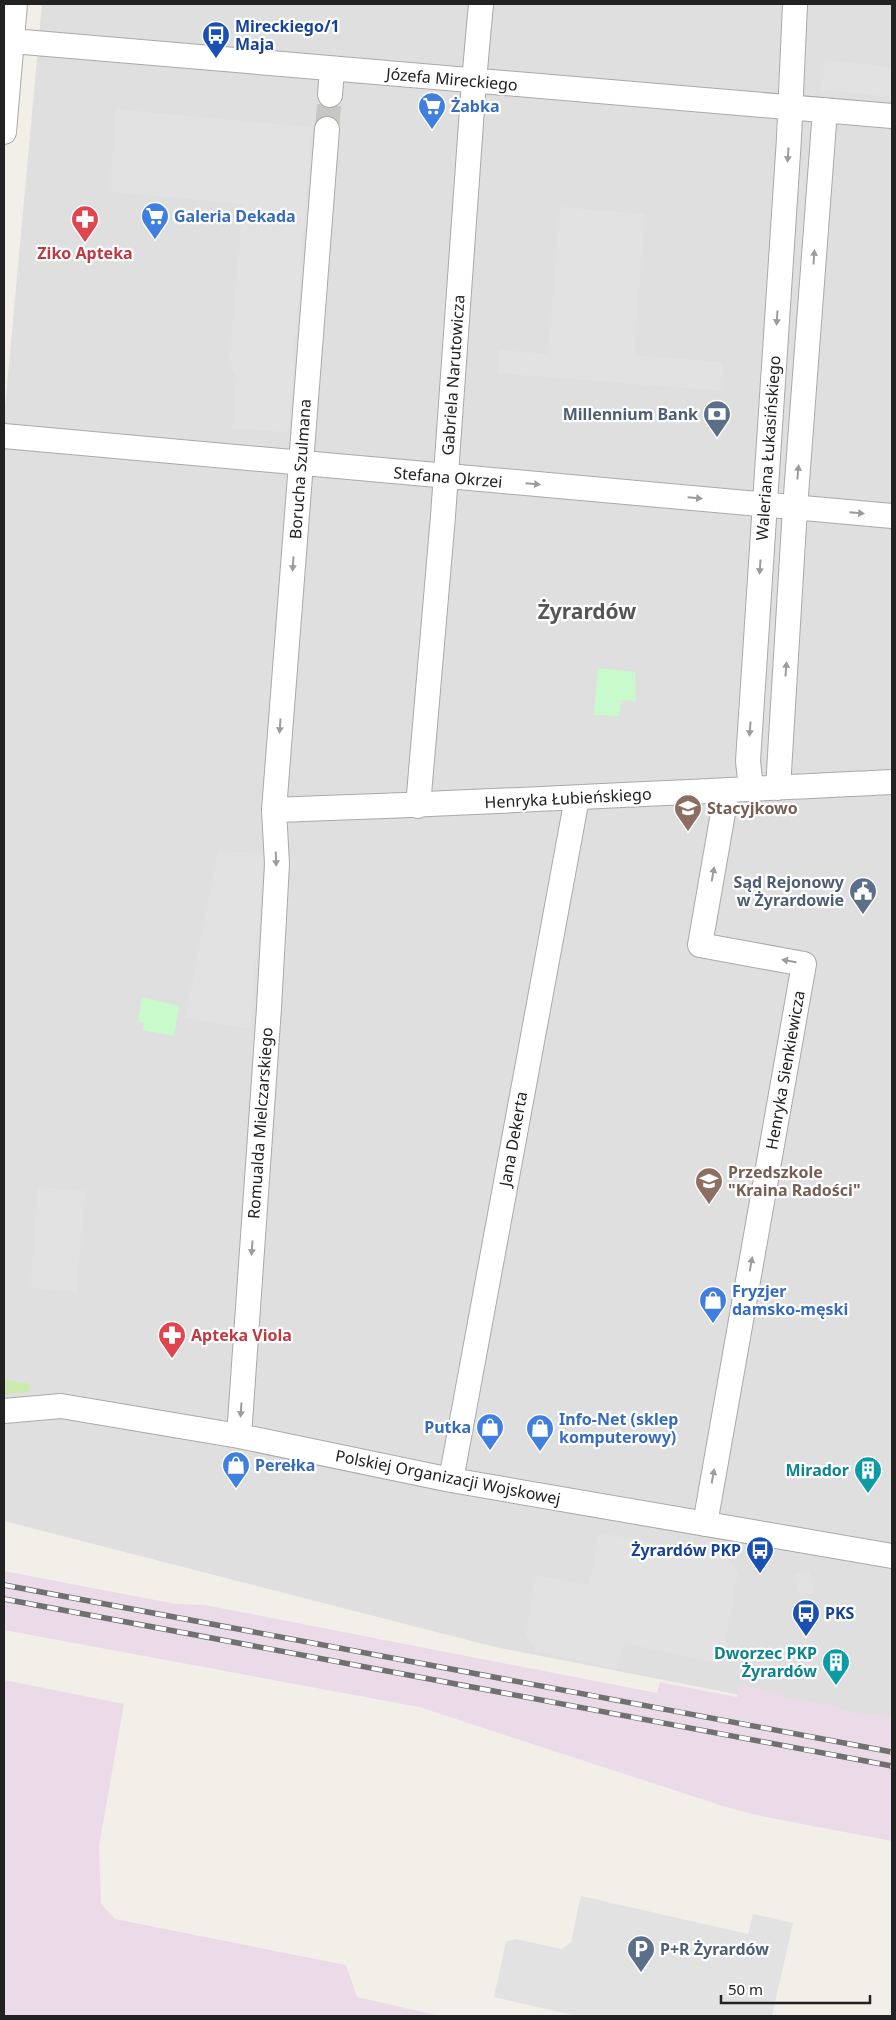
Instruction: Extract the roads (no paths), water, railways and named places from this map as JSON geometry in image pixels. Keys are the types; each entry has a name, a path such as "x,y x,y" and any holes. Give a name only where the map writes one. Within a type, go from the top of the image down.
{"street":[{"path":"4,132 15,4"},
{"name":"Gabriela Narutowicza","path":"418,806 481,4"},
{"name":"Waleriana Łukasińskiego","path":"751,789 748,761 795,4"},
{"name":"Józefa Mireckiego","path":"12,41 474,82 892,116"},
{"path":"330,95 332,69"},
{"name":"Waleriana Łukasińskiego","path":"778,788 795,508 825,110"},
{"name":"Borucha Szulmana","path":"274,810 327,129"},
{"name":"Stefana Okrzei","path":"4,436 892,516"},
{"name":"Henryka Łubieńskiego","path":"274,810 418,806 892,782"},
{"name":"Henryka Sienkiewicza","path":"705,1524 804,964 700,945 727,790"},
{"name":"Jana Dekerta","path":"451,1480 576,798"},
{"name":"Romualda Mielczarskiego","path":"239,1436 277,864 274,810"},
{"name":"Polskiej Organizacji Wojskowej","path":"4,1411 61,1406 239,1436 451,1480 892,1556"}],"tunnel":[{"path":"327,129 330,95"}],"railway":[{"path":"4,1585 892,1752"},
{"path":"4,1599 892,1766"}],"place":[{"name":"Mireckiego/1 Maja","path":"216,59"},
{"name":"Żabka","path":"432,130"},
{"name":"Galeria Dekada","path":"155,240"},
{"name":"Ziko Apteka","path":"85,243"},
{"name":"Millennium Bank","path":"717,438"},
{"name":"Stacyjkowo","path":"688,832"},
{"name":"Sąd Rejonowy w Żyrardowie","path":"863,915"},
{"name":"Przedszkole \"Kraina Radości\"","path":"709,1205"},
{"name":"Fryzjer damsko-męski","path":"713,1324"},
{"name":"Apteka Viola","path":"172,1359"},
{"name":"Putka","path":"490,1451"},
{"name":"Info-Net (sklep komputerowy)","path":"540,1452"},
{"name":"Perełka","path":"236,1489"},
{"name":"Mirador","path":"868,1494"},
{"name":"Żyrardów PKP","path":"760,1574"},
{"name":"PKS","path":"806,1637"},
{"name":"Dworzec PKP Żyrardów","path":"836,1686"},
{"name":"P+R Żyrardów","path":"641,1973"}],"district":[{"name":"Żyrardów","path":"587,611"}]}
